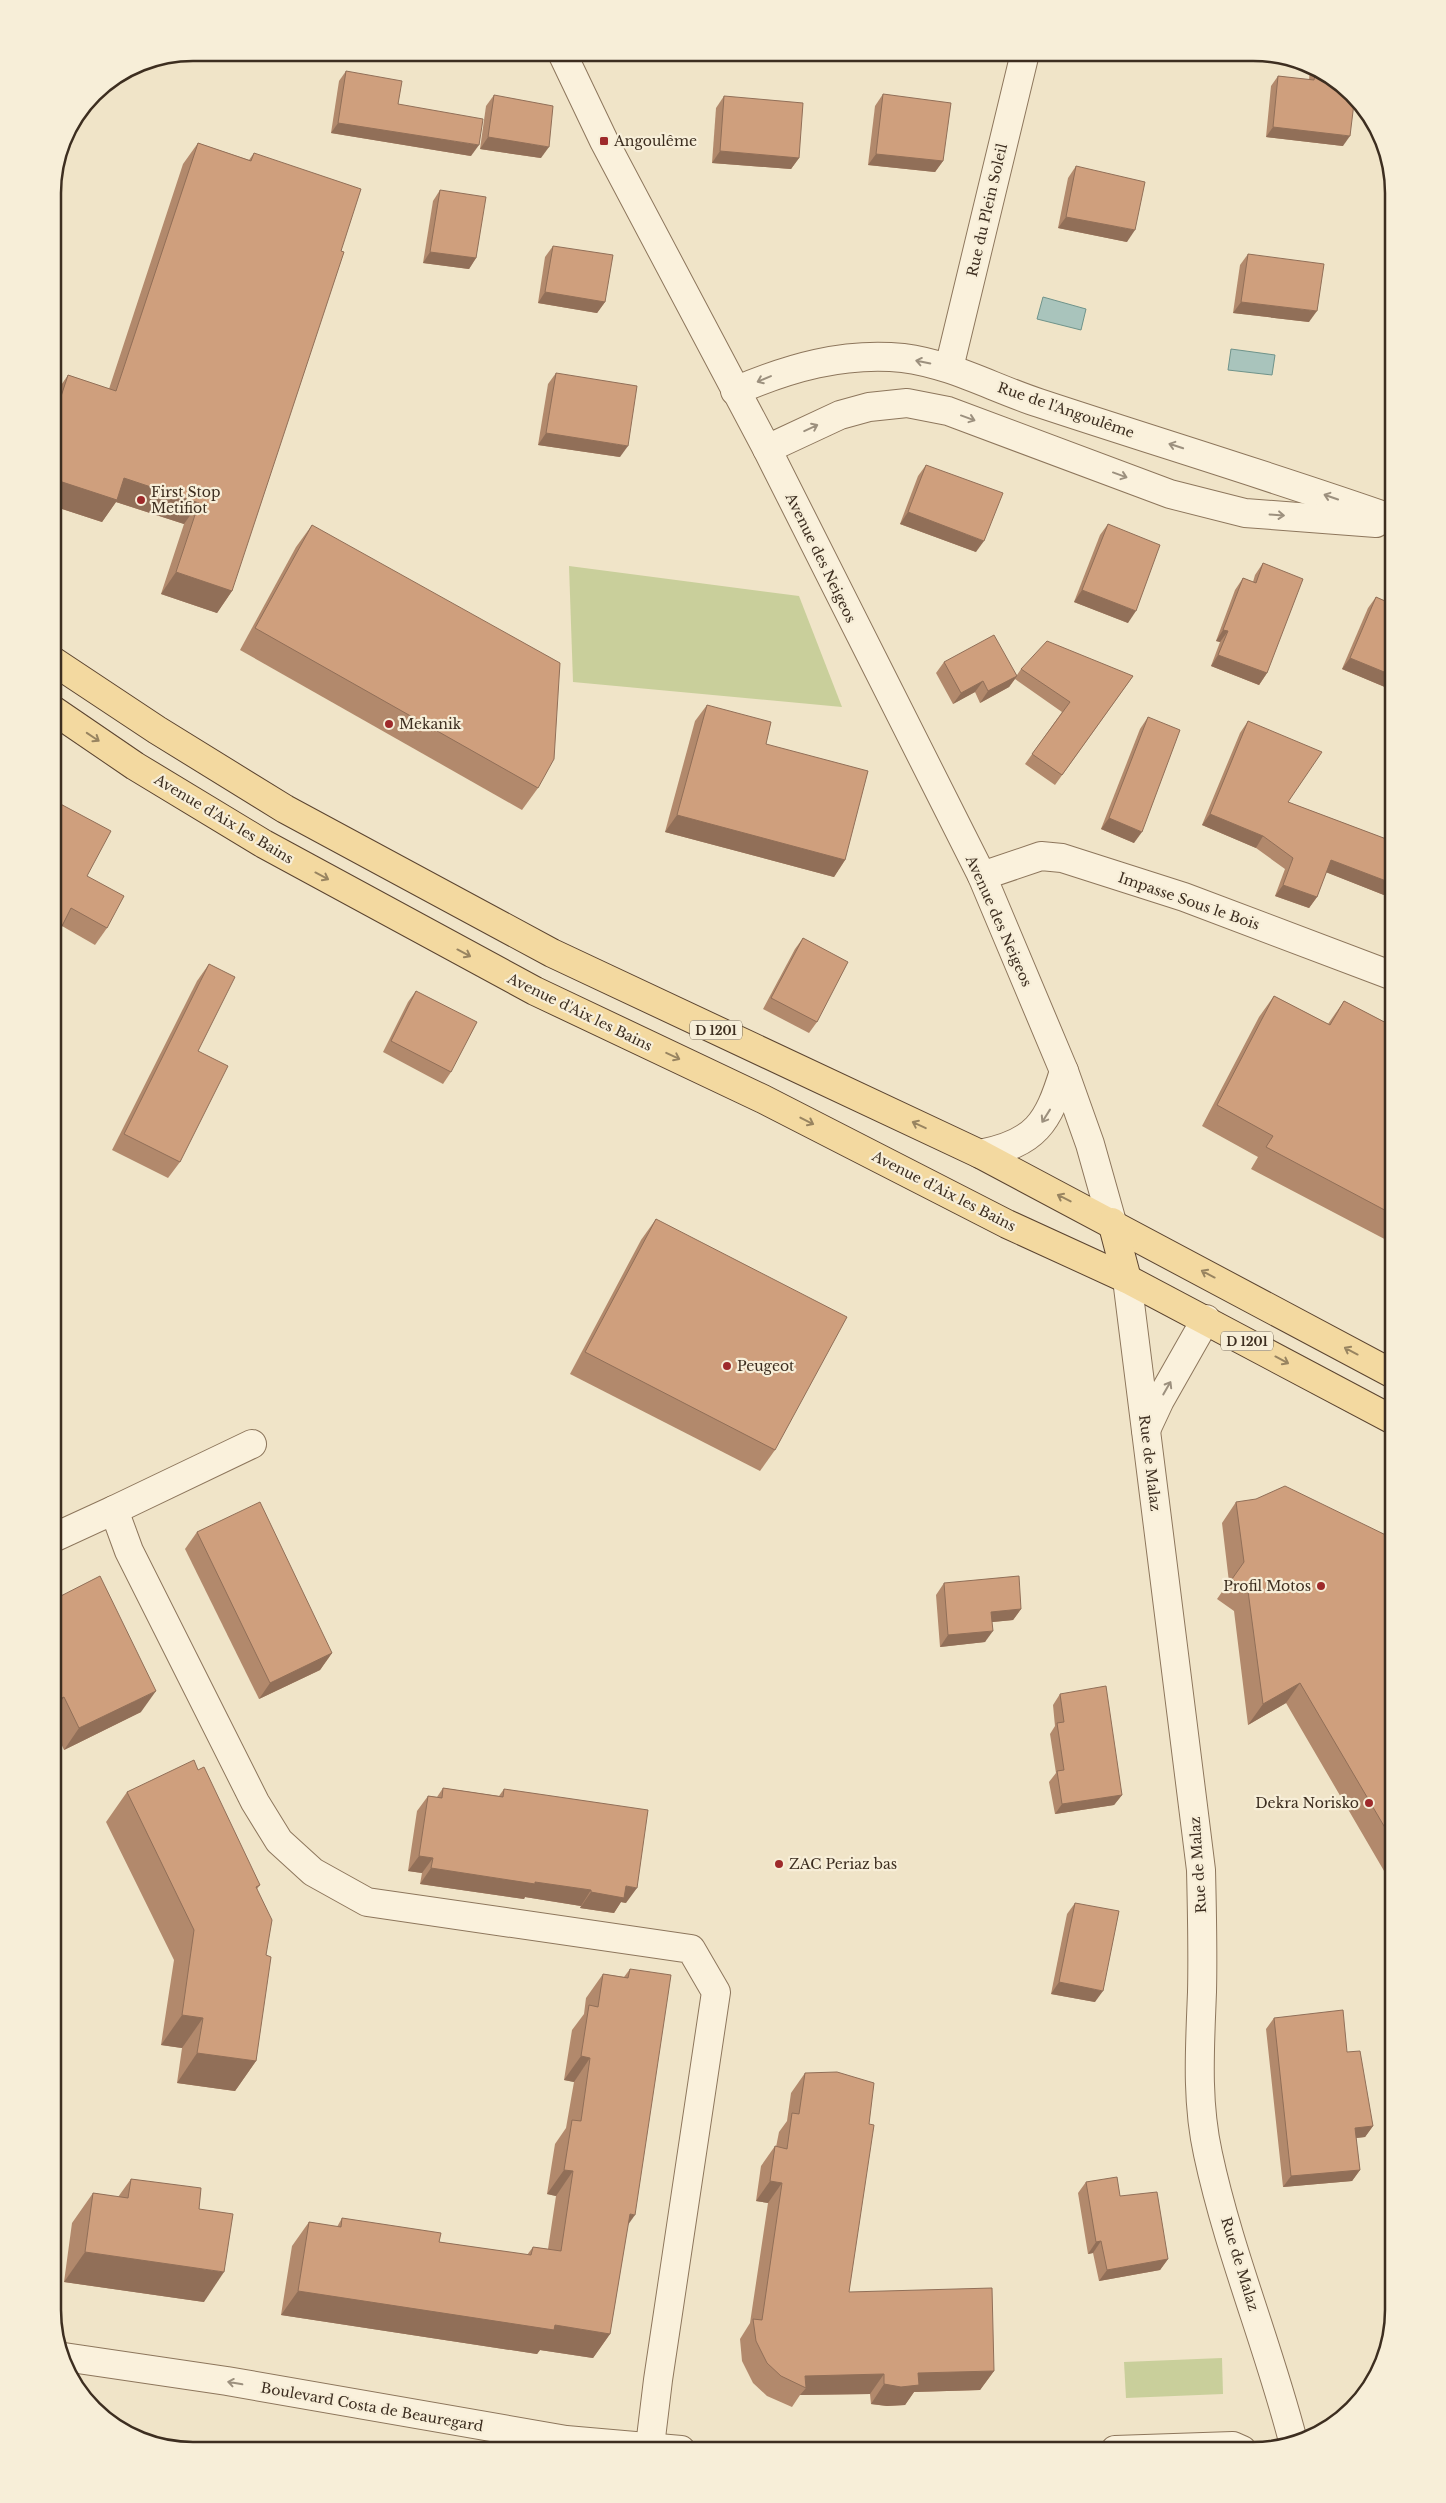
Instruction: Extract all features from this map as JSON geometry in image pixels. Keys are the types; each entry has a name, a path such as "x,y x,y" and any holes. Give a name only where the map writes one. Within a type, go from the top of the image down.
{"main road":[{"name":"D 1201","path":"62,667 157,730 285,809 552,954 980,1154 1112,1222 1385,1369"},
{"name":"Avenue d'Aix les Bains","path":"62,716 135,766 264,844 534,991 764,1099 1007,1224 1127,1279 1385,1415"},
{"path":"1112,1222 1127,1279"}],"street":[{"name":"Avenue des Neigeos","path":"566,61 604,141 767,449 982,876 1064,1070 1090,1144 1112,1222"},
{"name":"Rue du Plein Soleil","path":"949,368 1023,62"},
{"name":"Rue de l'Angoulême","path":"735,391 778,373 826,360 903,358 949,368 1036,402 1385,516"},
{"path":"767,449 840,415 869,407 907,403 948,411 1170,494 1245,513 1385,523"},
{"name":"Impasse Sous le Bois","path":"982,876 1041,856 1062,858 1184,897 1385,973"},
{"path":"980,1154 1005,1149 1029,1137 1049,1112 1064,1070"},
{"name":"Rue de Malaz","path":"1127,1279 1201,1870 1202,1959 1199,2084 1208,2153 1233,2246 1280,2390 1292,2436"},
{"path":"1145,1432 1160,1400 1206,1320"},
{"path":"61,1534 252,1444"},
{"path":"114,1510 129,1551 254,1802 279,1841 313,1872 367,1902 691,1949 716,1992 651,2441"},
{"name":"Boulevard Costa de Beauregard","path":"71,2358 227,2381 566,2440 585,2441"}],"green space":[{"path":"569,566 799,596 842,707 573,682"},
{"path":"1222,2358 1223,2394 1126,2398 1124,2362"}],"water":[{"path":"1043,297 1086,309 1081,330 1037,319"},
{"path":"1231,349 1275,355 1272,375 1228,370"}],"building":[{"path":"346,71 402,81 398,104 483,119 479,145 338,123"},
{"path":"1278,76 1314,80 1315,77 1326,84 1340,94 1353,108 1350,136 1273,127"},
{"path":"883,94 951,103 943,161 876,154"},
{"path":"494,95 553,106 549,147 488,137"},
{"path":"724,96 803,103 799,158 720,151"},
{"path":"198,143 251,161 254,153 361,189 341,251 344,252 232,591 176,572 199,503 124,478 117,500 62,482 62,394 68,375 116,391"},
{"path":"1076,166 1145,182 1135,230 1066,217"},
{"path":"440,190 486,197 476,258 430,252"},
{"path":"553,246 613,255 605,302 545,292"},
{"path":"1248,254 1324,264 1317,311 1241,302"},
{"path":"556,373 637,386 628,446 546,433"},
{"path":"926,465 1003,493 984,541 908,512"},
{"path":"1108,524 1160,545 1136,611 1082,590"},
{"path":"312,525 560,663 554,759 538,788 255,628"},
{"path":"1263,563 1303,579 1267,673 1218,655 1228,631 1223,630 1243,578 1256,583"},
{"path":"1376,597 1385,601 1385,672 1350,658"},
{"path":"994,635 1017,676 988,691 983,681 961,693 944,662"},
{"path":"1047,641 1133,676 1062,775 1032,754 1070,702 1021,669"},
{"path":"707,705 771,722 766,744 868,771 845,860 677,815"},
{"path":"1148,717 1180,730 1142,832 1109,818"},
{"path":"1248,721 1322,752 1288,802 1385,838 1385,881 1331,860 1317,897 1283,885 1293,858 1263,836 1210,814"},
{"path":"62,805 111,831 87,876 124,896 107,928 71,908 62,927"},
{"path":"803,938 848,962 817,1022 771,998"},
{"path":"209,964 235,977 198,1051 228,1066 180,1162 124,1134"},
{"path":"416,991 477,1022 451,1072 391,1041"},
{"path":"1274,996 1330,1025 1344,1001 1385,1022 1385,1210 1266,1147 1273,1136 1217,1105"},
{"path":"656,1219 847,1317 775,1450 585,1352"},
{"path":"1285,1486 1385,1535 1385,1828 1300,1683 1263,1704 1248,1591 1232,1579 1244,1562 1236,1502 1256,1499"},
{"path":"260,1502 332,1653 270,1683 197,1532"},
{"path":"100,1576 156,1691 79,1728 64,1697 61,1698 61,1596"},
{"path":"1019,1576 1021,1609 991,1612 993,1631 948,1635 944,1583"},
{"path":"1106,1686 1122,1795 1062,1804 1057,1771 1064,1770 1057,1723 1064,1722 1060,1694"},
{"path":"194,1760 198,1770 204,1767 260,1885 256,1887 272,1920 266,1955 271,1957 256,2061 197,2053 203,2018 182,2015 194,1930 127,1792"},
{"path":"443,1788 503,1797 504,1789 648,1810 637,1888 626,1886 624,1898 591,1892 591,1890 535,1882 535,1884 431,1868 433,1858 419,1856 428,1796 442,1798"},
{"path":"1075,1903 1119,1911 1103,1991 1059,1982"},
{"path":"630,1969 671,1975 635,2215 630,2214 610,2334 555,2325 554,2330 298,2291 309,2222 341,2227 342,2218 441,2233 439,2242 531,2255 533,2247 561,2251 573,2171 564,2170 572,2120 581,2121 590,2058 581,2056 589,2005 598,2007 603,1974 628,1978"},
{"path":"1343,2010 1347,2052 1360,2051 1373,2126 1355,2128 1360,2170 1291,2176 1274,2018"},
{"path":"837,2072 874,2083 869,2124 874,2125 849,2292 992,2288 994,2371 918,2373 919,2385 901,2387 884,2384 884,2374 805,2376 806,2388 781,2376 767,2363 756,2341 753,2319 762,2320 782,2183 770,2181 775,2146 787,2149 792,2113 799,2114 805,2073"},
{"path":"1117,2177 1120,2196 1157,2192 1168,2259 1107,2270 1101,2241 1096,2242 1086,2182"},
{"path":"131,2179 201,2188 199,2209 233,2214 224,2272 85,2252 93,2193 128,2198"}],"place":[{"name":"Angoulême","path":"604,141"},
{"name":"First Stop Metifiot","path":"141,500"},
{"name":"Mekanik","path":"389,724"},
{"name":"Peugeot","path":"727,1366"},
{"name":"Profil Motos","path":"1321,1586"},
{"name":"Dekra Norisko","path":"1369,1803"},
{"name":"ZAC Periaz bas","path":"779,1864"}]}
